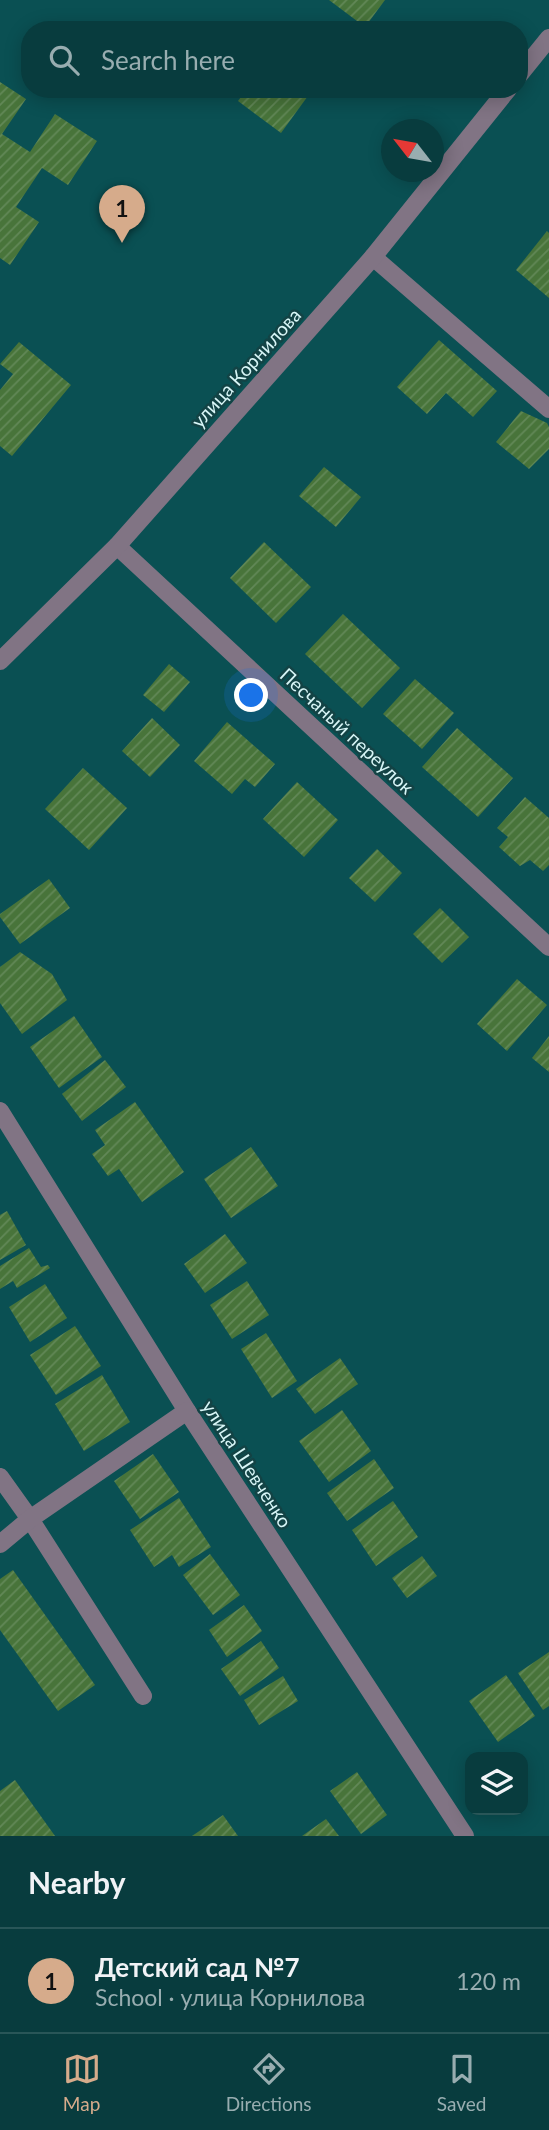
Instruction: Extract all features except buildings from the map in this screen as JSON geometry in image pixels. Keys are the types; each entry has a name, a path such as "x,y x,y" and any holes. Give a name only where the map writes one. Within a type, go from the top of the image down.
{"street":[{"path":"528,64 549,38"},
{"name":"улица Корнилова","path":"0,661 117,546 373,257 501,98"},
{"path":"373,257 549,409"},
{"name":"Песчаный переулок","path":"117,546 549,947"},
{"name":"улица Шевченко","path":"0,1111 187,1411 465,1836"},
{"path":"0,1544 30,1519 187,1411"},
{"path":"0,1477 30,1519 143,1696"}],"place":[{"name":"Детский сад №7","path":"122,243"}]}
